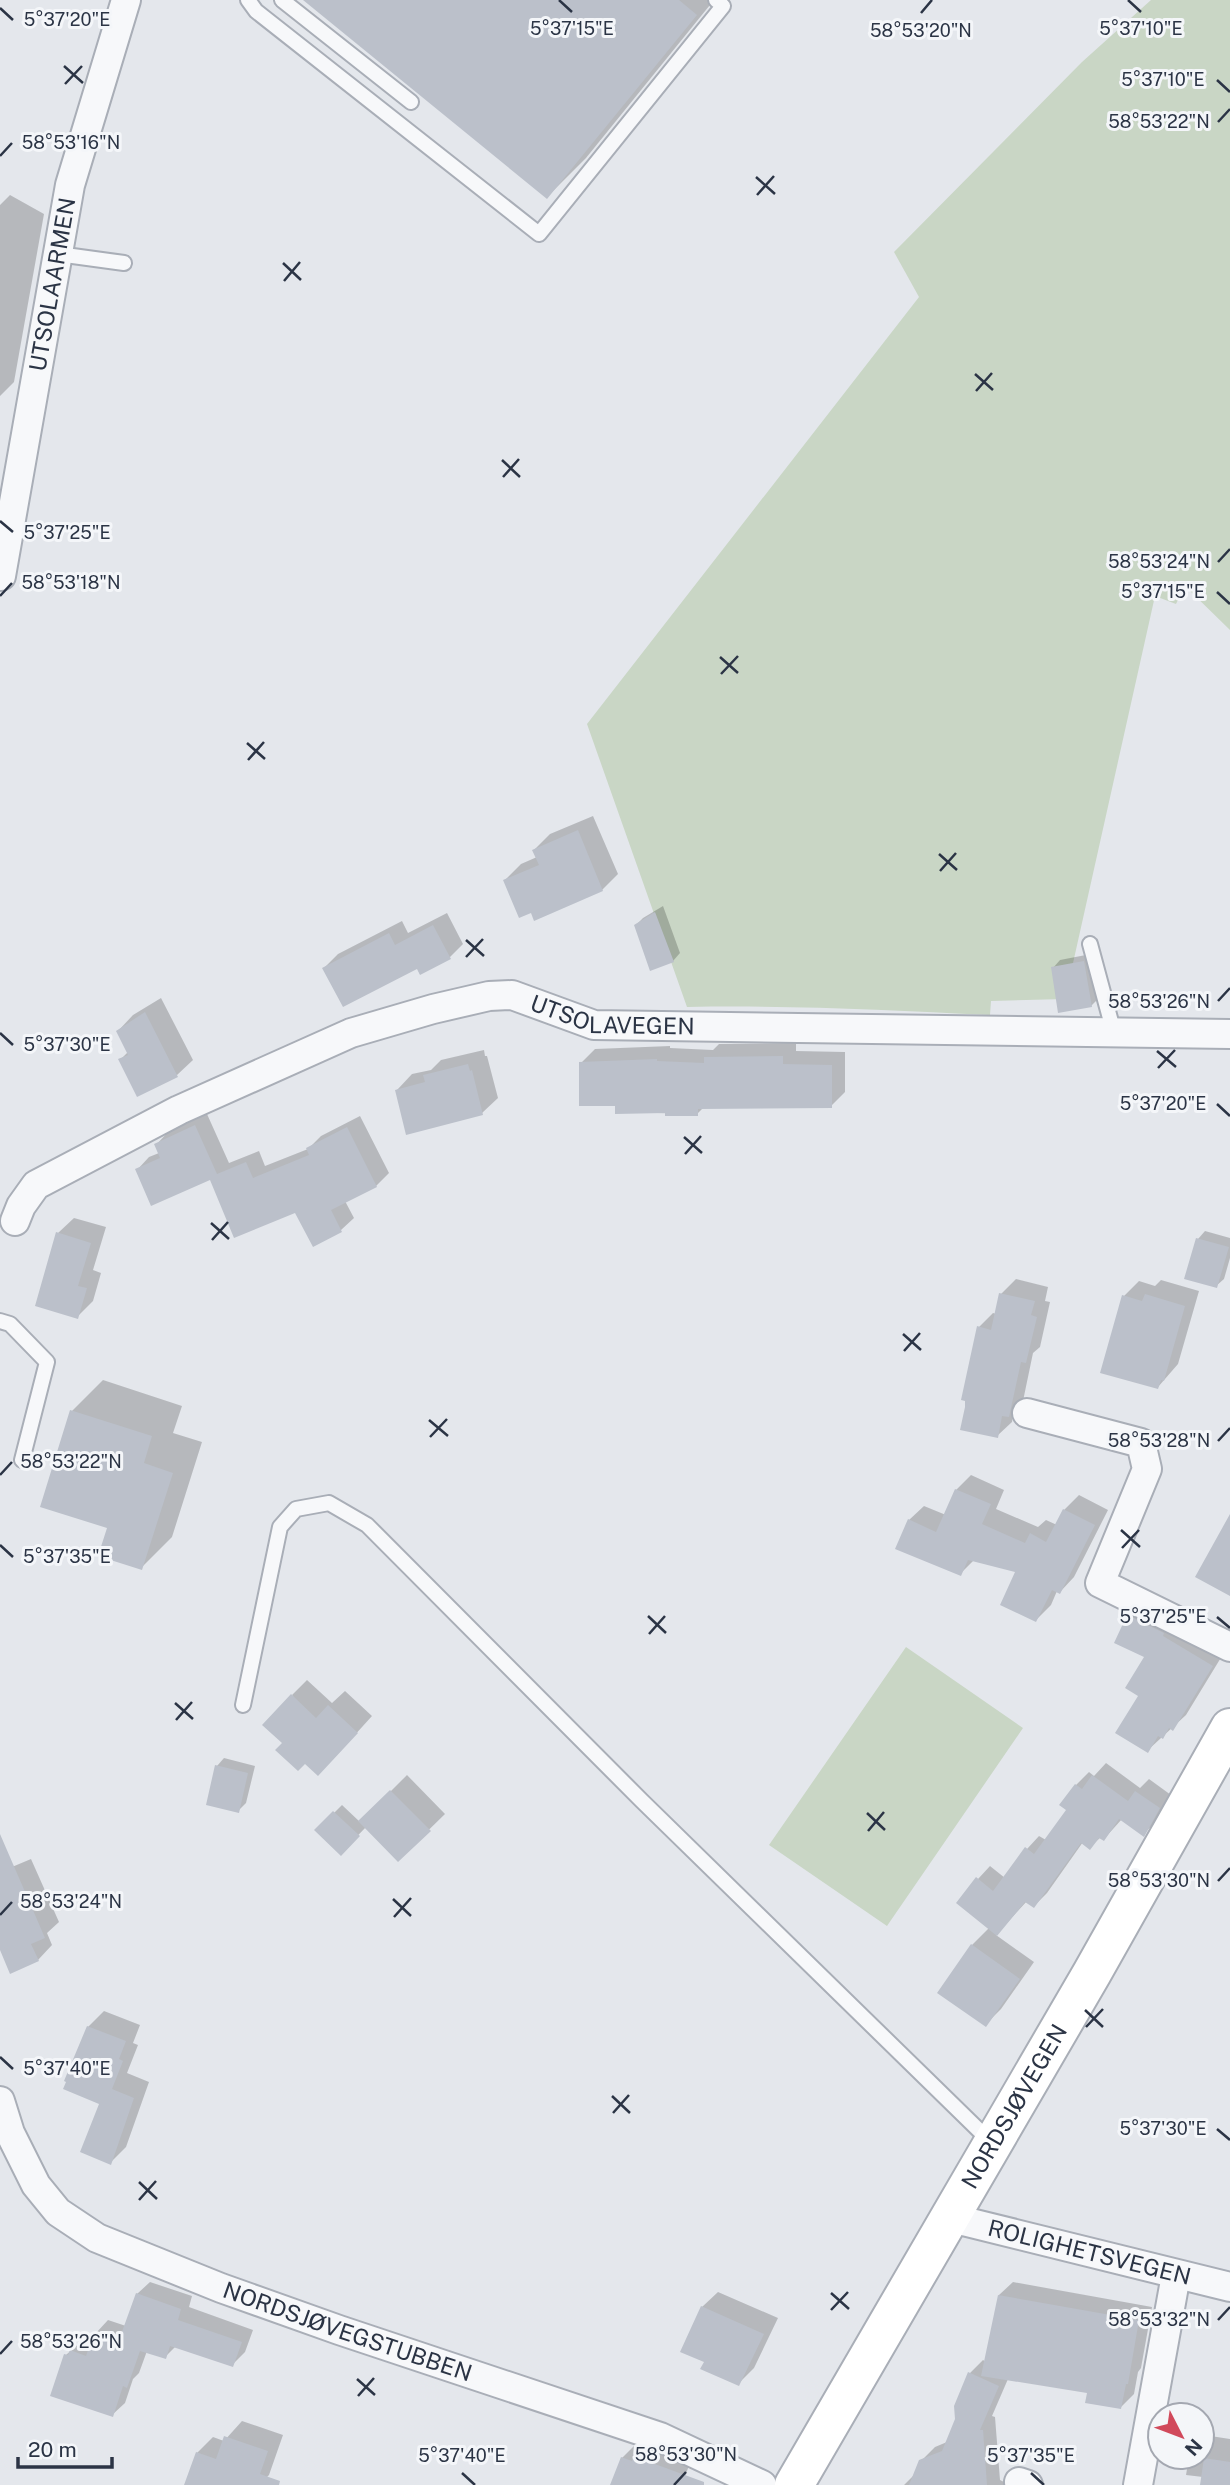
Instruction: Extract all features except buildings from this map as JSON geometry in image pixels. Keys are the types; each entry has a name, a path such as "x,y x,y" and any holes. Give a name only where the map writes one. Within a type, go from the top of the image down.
{"street":[{"name":"UTSOLAARMEN","path":"1,576 15,468 70,186 126,0"},
{"name":"UTSOLAVEGEN","path":"15,1221 21,1206 36,1185 180,1110 351,1033 489,996 512,995 594,1024 1230,1034"},
{"path":"1027,1413 1141,1443 1147,1469 1100,1583 1230,1647"},
{"name":"NORDSJØVEGEN","path":"794,2485 1092,1973 1230,1728"},
{"name":"NORDSJØVEGSTUBBEN","path":"0,2101 10,2133 36,2185 58,2212 97,2238 221,2288 660,2437 762,2485"},
{"name":"ROLIGHETSVEGEN","path":"950,2214 967,2222 1230,2287"},
{"path":"1138,2485 1177,2275"}],"lane":[{"path":"248,0 256,11 539,234 723,6 716,0"},
{"path":"282,0 411,102"},
{"path":"58,254 124,263"},
{"path":"1090,944 1114,1033"},
{"path":"0,1321 10,1324 47,1362 22,1460"},
{"path":"243,1704 280,1527 296,1509 329,1503 367,1525 642,1801 993,2144"}],"green space":[{"path":"1151,0 1230,0 1230,630 1185,586 1176,604 1155,596 1065,999 991,1001 990,1015 801,1007 687,1007 587,724 919,297 894,252 1082,62"},
{"path":"906,1647 1023,1728 887,1926 769,1845"}]}
